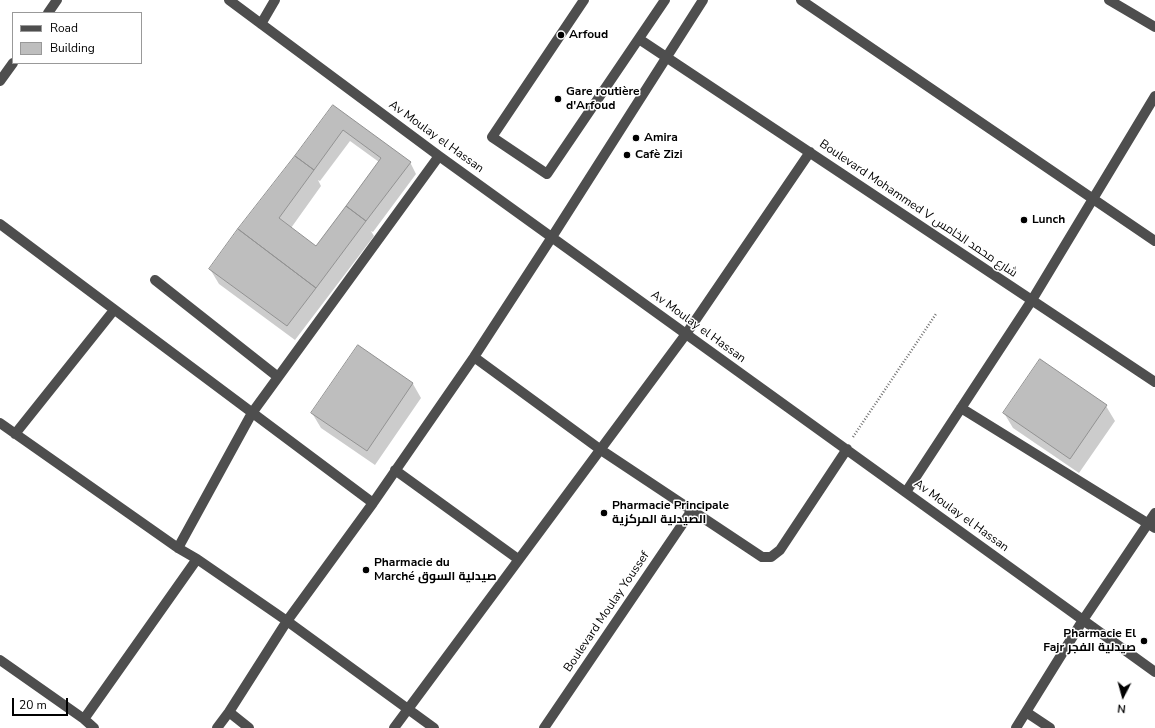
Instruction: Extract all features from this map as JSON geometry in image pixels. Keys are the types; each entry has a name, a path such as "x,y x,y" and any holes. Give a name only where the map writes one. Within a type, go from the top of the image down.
{"street":[{"path":"49,12 57,0"},
{"name":"Av Moulay el Hassan","path":"229,0 439,156 1155,672"},
{"path":"261,24 275,0"},
{"path":"584,0 492,137 547,174 665,0"},
{"path":"217,728 229,712 287,621 373,503 474,357 702,0"},
{"path":"801,0 1155,241"},
{"path":"1112,1 1155,27"},
{"name":"Boulevard Mohammed V شارع محمد الخامس","path":"639,39 1155,382"},
{"path":"0,81 12,64"},
{"path":"906,492 1032,300 1155,96"},
{"path":"394,728 686,334 810,152"},
{"path":"178,548 252,413 439,156"},
{"path":"0,225 373,503"},
{"path":"155,280 278,377"},
{"path":"14,434 114,310"},
{"path":"474,357 601,450 762,557 771,557 780,550 846,449"},
{"path":"961,408 1152,525"},
{"path":"0,423 178,548 197,559 287,621 434,728"},
{"path":"395,470 518,559"},
{"name":"Boulevard Moulay Youssef","path":"544,728 692,510"},
{"path":"1016,728 1082,620 1152,525 1155,513"},
{"path":"84,719 197,559"},
{"path":"0,660 84,719 94,728"},
{"path":"229,712 249,728"},
{"path":"1026,712 1050,728"}],"path":[{"path":"846,449 936,314"}],"building":[{"path":"333,105 411,162 366,221 346,206 381,158 343,130 314,170 295,156"},
{"path":"295,156 314,170 279,218 316,246 346,206 366,221 316,288 238,229"},
{"path":"238,229 316,288 287,326 209,269"},
{"path":"358,345 413,383 367,451 311,413"},
{"path":"1040,359 1107,405 1070,459 1003,413"}],"place":[{"name":"Arfoud","path":"561,35"},
{"name":"Gare routière d'Arfoud","path":"558,99"},
{"name":"Amira","path":"636,138"},
{"name":"Cafè Zizi","path":"627,155"},
{"name":"Lunch","path":"1024,220"},
{"name":"Pharmacie Principale الصيدلية المركزية","path":"604,513"},
{"name":"Pharmacie du Marché صيدلية السوق","path":"366,570"},
{"name":"Pharmacie El Fajr صيدلية الفجر","path":"1144,641"}]}
